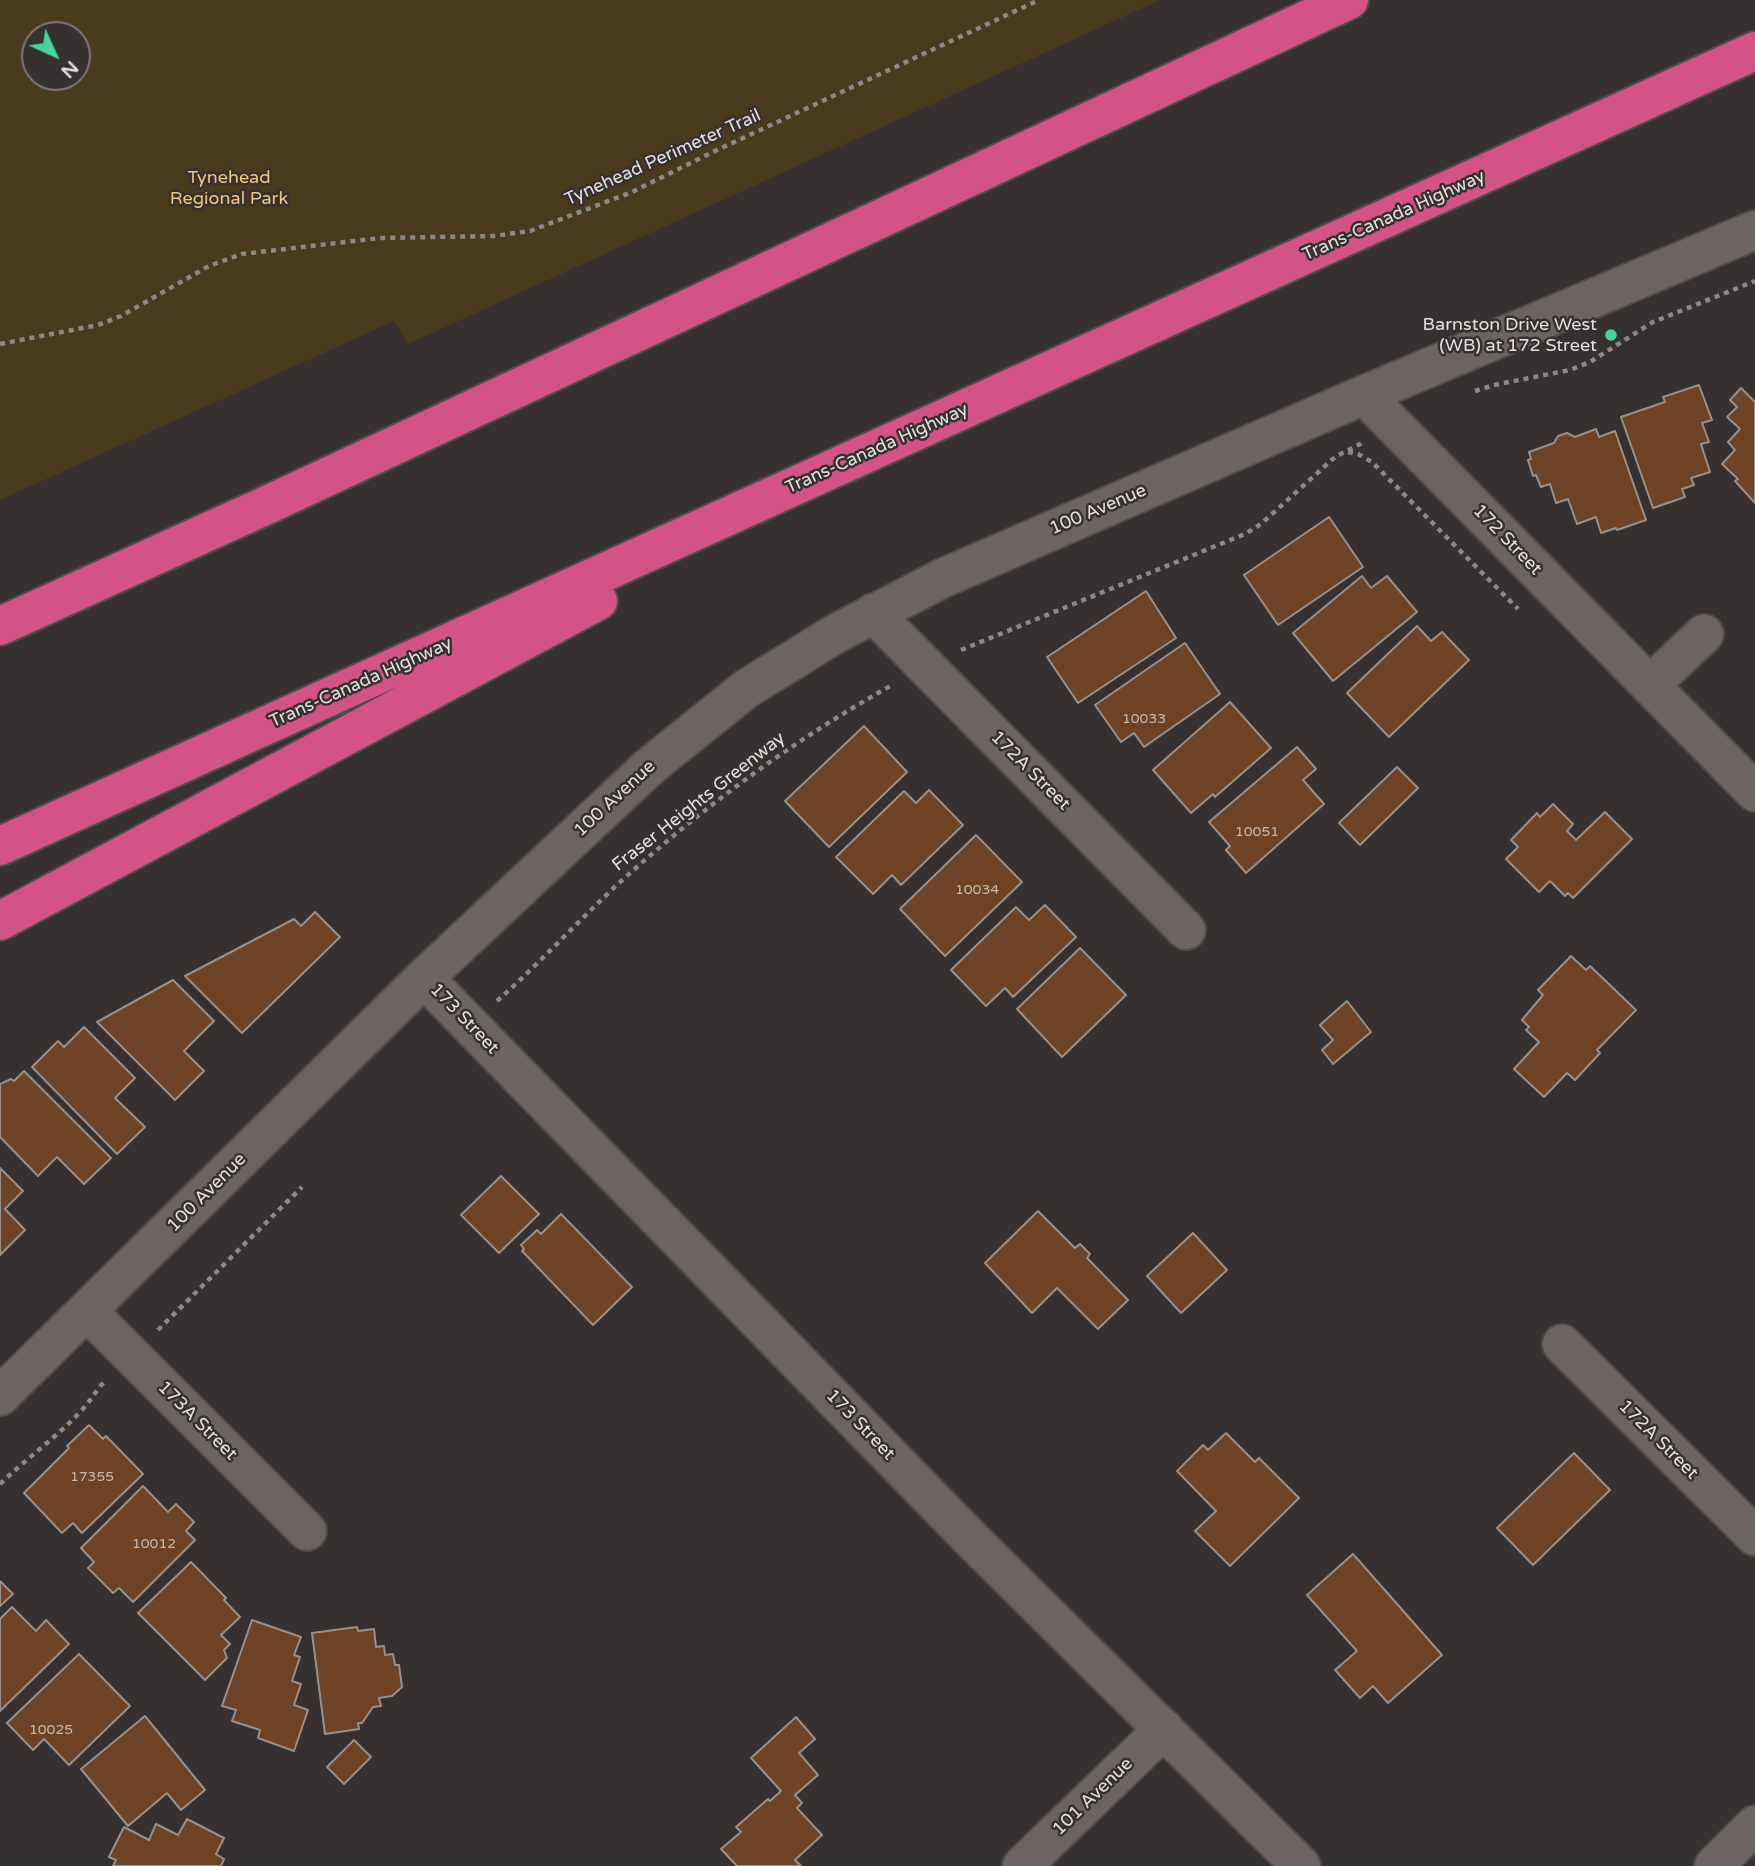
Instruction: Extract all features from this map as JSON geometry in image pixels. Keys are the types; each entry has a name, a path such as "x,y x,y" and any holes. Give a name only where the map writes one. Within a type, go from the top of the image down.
{"highway":[{"path":"0,626 267,505 1349,0"},
{"name":"Trans-Canada Highway","path":"0,846 1755,51"},
{"path":"0,921 915,432"},
{"path":"0,600 267,505"}],"street":[{"path":"1586,129 1755,66"},
{"name":"100 Avenue","path":"0,1396 433,987 649,767 746,689 873,613 943,578 1364,395 1755,230"},
{"name":"172 Street","path":"1364,395 1755,792"},
{"name":"172A Street","path":"873,613 1186,930"},
{"path":"1650,685 1704,634"},
{"name":"173 Street","path":"433,987 971,1539 1301,1866"},
{"name":"173A Street","path":"88,1311 307,1531"},
{"name":"172A Street","path":"1562,1344 1755,1536"},
{"name":"101 Avenue","path":"1022,1866 1164,1728"},
{"path":"1714,1866 1755,1825"}],"path":[{"name":"Tynehead Perimeter Trail","path":"0,344 98,325 121,316 209,266 242,254 380,238 494,236 530,231 632,192 1039,0"},
{"path":"1473,392 1494,385 1570,370 1590,362 1653,322 1755,281"},
{"path":"970,646 1245,534 1261,524 1326,464 1368,440"},
{"path":"1347,452 1358,454 1372,462 1518,609"},
{"name":"Fraser Heights Greenway","path":"433,987 495,1003 670,839 774,759 881,691"},
{"path":"155,1332 302,1187"},
{"path":"0,1484 84,1408 97,1389"}],"green space":[{"name":"Tynehead Regional Park","path":"0,0 1160,0 408,344 394,321 0,500"}],"building":[{"path":"1699,385 1712,420 1702,423 1709,442 1701,444 1710,472 1691,478 1694,485 1682,489 1685,497 1653,508 1621,417 1665,402 1663,397"},
{"path":"1741,388 1755,402 1755,503 1735,481 1738,479 1722,464 1735,450 1728,442 1740,429 1727,417 1737,407 1730,400"},
{"path":"1596,429 1599,437 1615,431 1646,520 1601,533 1596,517 1577,524 1568,499 1556,503 1550,484 1541,487 1536,475 1533,476 1528,460 1531,459 1529,452 1554,443 1558,436 1567,433 1575,437"},
{"path":"1329,517 1363,567 1278,625 1244,575"},
{"path":"1362,576 1371,588 1387,576 1417,612 1333,681 1293,633"},
{"path":"1146,591 1176,638 1078,703 1047,657"},
{"path":"1417,626 1431,641 1442,632 1469,660 1389,737 1347,693"},
{"path":"1185,643 1220,694 1144,747 1134,733 1121,742 1095,705"},
{"path":"1230,702 1271,748 1215,797 1213,794 1191,813 1153,770"},
{"path":"864,726 907,772 829,847 785,801"},
{"path":"1297,747 1316,769 1303,780 1324,804 1246,873 1226,850 1230,846 1209,822"},
{"path":"1397,767 1418,788 1360,845 1339,823"},
{"path":"929,790 963,825 901,885 892,875 873,894 836,857 904,791 916,803"},
{"path":"1553,804 1573,824 1567,831 1576,840 1605,812 1632,839 1573,898 1568,893 1565,896 1550,881 1539,892 1506,859 1518,847 1511,840 1537,813 1540,817"},
{"path":"976,835 1022,882 945,956 900,909"},
{"path":"1045,905 1076,937 1013,997 1005,988 986,1006 951,970 1016,907 1029,920"},
{"path":"315,912 340,937 242,1033 185,976 294,919 301,926"},
{"path":"1080,948 1126,995 1062,1057 1017,1009"},
{"path":"1571,956 1586,970 1590,966 1636,1010 1597,1050 1600,1053 1575,1080 1567,1073 1544,1097 1514,1069 1539,1042 1526,1030 1529,1027 1522,1020 1543,995 1538,990"},
{"path":"173,980 214,1021 184,1051 204,1071 175,1100 97,1022"},
{"path":"1347,1001 1371,1032 1333,1064 1322,1050 1333,1040 1320,1025"},
{"path":"84,1027 135,1078 115,1098 145,1127 117,1154 32,1067 58,1041 64,1047"},
{"path":"24,1071 111,1158 84,1184 57,1157 38,1176 0,1137 0,1084 11,1079 14,1081"},
{"path":"0,1168 23,1191 5,1209 25,1230 0,1255"},
{"path":"501,1176 539,1214 499,1253 461,1215"},
{"path":"1038,1211 1075,1248 1080,1244 1090,1254 1087,1258 1128,1300 1098,1329 1057,1288 1032,1313 985,1263"},
{"path":"561,1214 632,1287 593,1325 522,1251 524,1249 521,1245 537,1230 541,1234"},
{"path":"1193,1233 1227,1270 1181,1313 1147,1276"},
{"path":"89,1425 103,1439 106,1436 143,1474 82,1533 73,1523 62,1533 24,1493"},
{"path":"1226,1433 1255,1462 1259,1458 1299,1498 1230,1566 1195,1531 1216,1511 1177,1471 1203,1445 1208,1450"},
{"path":"1574,1453 1610,1490 1533,1565 1497,1528"},
{"path":"143,1486 168,1512 176,1504 194,1522 186,1531 195,1540 133,1602 119,1588 113,1593 88,1568 94,1562 81,1548"},
{"path":"1353,1554 1442,1655 1388,1703 1373,1686 1360,1698 1335,1670 1357,1651 1307,1595"},
{"path":"191,1562 226,1598 224,1600 240,1617 221,1635 230,1644 224,1650 227,1658 205,1680 138,1613"},
{"path":"0,1581 13,1594 0,1606"},
{"path":"12,1607 36,1631 46,1620 69,1644 0,1711 0,1619"},
{"path":"252,1620 301,1637 294,1655 300,1657 292,1681 301,1684 294,1705 308,1710 294,1751 258,1738 260,1730 232,1721 236,1710 222,1706"},
{"path":"357,1627 358,1631 374,1629 376,1647 384,1646 385,1655 393,1654 395,1665 399,1665 402,1687 392,1696 379,1698 381,1706 373,1707 362,1723 358,1723 359,1729 325,1734 312,1633"},
{"path":"79,1654 130,1706 69,1765 44,1739 33,1750 7,1723"},
{"path":"145,1716 205,1790 181,1810 167,1793 128,1826 81,1769"},
{"path":"796,1717 815,1739 799,1753 818,1775 795,1795 802,1803 797,1808 822,1835 795,1860 801,1866 737,1866 721,1849 741,1832 736,1827 781,1791 751,1758"},
{"path":"354,1740 371,1757 344,1784 327,1767"},
{"path":"187,1819 224,1838 216,1854 224,1859 221,1866 113,1866 116,1860 109,1857 124,1827 149,1840 156,1824 178,1835"}],"place":[{"name":"Barnston Drive West (WB) at 172 Street","path":"1611,335"}]}
